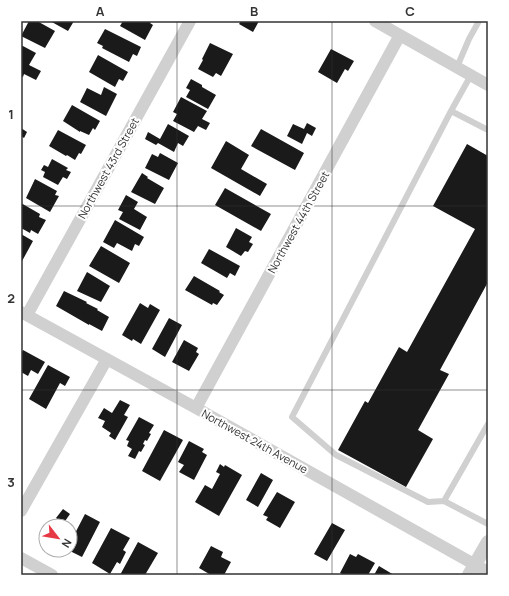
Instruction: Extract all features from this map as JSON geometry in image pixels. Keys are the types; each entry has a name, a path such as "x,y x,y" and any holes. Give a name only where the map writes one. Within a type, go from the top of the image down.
{"street":[{"name":"Northwest 43rd Street","path":"24,314 190,21"},
{"path":"374,21 488,85"},
{"name":"Northwest 44th Street","path":"196,408 400,35"},
{"name":"Northwest 24th Avenue","path":"24,314 196,408 472,570 488,572"},
{"path":"21,511 107,359"},
{"path":"472,570 488,542"},
{"path":"21,558 52,575"}],"lane":[{"path":"457,67 477,22"},
{"path":"471,75 451,110 292,417 336,455 428,502 444,501 488,524"},
{"path":"451,110 488,130"},
{"path":"444,501 488,424"}],"building":[{"path":"29,21 37,21 55,31 45,48 21,36"},
{"path":"50,21 74,21 68,31"},
{"path":"123,21 151,21 150,23 153,25 145,40 120,26"},
{"path":"241,21 259,21 253,32 239,24"},
{"path":"105,29 141,47 137,56 133,54 129,62 102,48 103,46 97,43"},
{"path":"210,43 233,54 221,76 216,73 213,77 198,69"},
{"path":"21,45 36,53 29,65 41,71 36,80 24,74 23,77 21,76"},
{"path":"331,49 354,61 348,71 345,69 337,83 318,72"},
{"path":"98,55 128,72 123,81 119,79 115,87 89,72"},
{"path":"191,79 216,95 208,109 186,97 190,90 186,88"},
{"path":"104,87 117,94 106,116 80,102 87,88 101,95"},
{"path":"181,97 207,111 202,119 210,123 206,130 198,126 194,132 173,121 177,114 173,112"},
{"path":"72,105 100,121 95,130 93,128 89,135 80,132 63,121"},
{"path":"307,123 316,128 312,136 307,133 302,144 287,136 293,124 304,129"},
{"path":"168,124 189,136 183,146 178,143 174,152 158,143 156,145 145,139 148,132 160,139"},
{"path":"21,128 27,132 24,138 21,136"},
{"path":"261,129 304,153 295,170 251,146"},
{"path":"58,130 86,145 81,154 79,153 75,160 49,146"},
{"path":"226,141 249,155 241,169 267,184 260,196 211,168"},
{"path":"467,144 488,156 488,282 440,370 449,374 418,430 433,439 406,487 338,450 365,401 368,403 399,347 407,352 475,229 433,206"},
{"path":"160,153 178,163 169,180 145,168 152,154 158,157"},
{"path":"52,159 68,168 66,170 71,172 67,179 63,177 58,185 43,177 45,172 41,170 44,165 48,167"},
{"path":"142,173 148,177 147,178 164,188 155,204 131,192"},
{"path":"35,179 57,191 55,195 59,196 50,212 26,198"},
{"path":"225,188 271,214 261,231 215,205"},
{"path":"126,195 138,202 134,209 147,217 140,230 119,219 123,212 118,210"},
{"path":"21,203 40,214 39,217 46,220 38,234 31,230 30,233 21,228"},
{"path":"115,220 144,237 139,246 135,244 132,251 117,243 114,248 103,242"},
{"path":"236,228 252,237 249,242 253,244 248,252 245,251 241,256 226,247"},
{"path":"21,234 33,241 21,263"},
{"path":"101,246 130,263 119,283 89,266"},
{"path":"209,249 240,266 235,276 230,273 227,278 201,263"},
{"path":"87,272 110,286 101,302 77,291"},
{"path":"194,276 220,291 219,292 224,295 217,305 213,303 212,305 185,290"},
{"path":"64,291 87,302 86,303 109,317 102,331 56,306"},
{"path":"140,303 148,308 150,304 160,310 141,344 122,335"},
{"path":"169,318 182,325 165,357 152,349"},
{"path":"184,340 198,348 196,352 199,354 189,371 172,362"},
{"path":"23,350 45,362 38,374 31,370 28,376 21,372 21,354"},
{"path":"48,365 70,377 65,386 60,383 46,409 29,399"},
{"path":"120,400 130,405 124,415 128,417 115,440 109,436 111,433 102,427 105,421 98,418 104,408 112,413"},
{"path":"139,417 154,425 149,433 151,434 147,441 145,440 143,444 145,445 141,452 139,451 135,459 128,456 132,449 127,446 129,441 126,440"},
{"path":"164,430 183,440 160,481 142,471"},
{"path":"189,441 204,449 202,452 207,455 194,480 179,472 184,465 178,462"},
{"path":"220,464 224,467 225,465 242,475 219,516 195,502 205,485 212,489 220,474 216,472"},
{"path":"261,473 273,480 258,507 246,500"},
{"path":"277,492 295,502 280,528 266,520 268,517 263,515"},
{"path":"63,509 70,514 67,518 56,518"},
{"path":"85,514 100,522 82,557 78,555 78,528"},
{"path":"332,523 345,530 327,561 314,554"},
{"path":"111,528 130,538 123,550 126,552 120,564 117,562 110,574 92,563"},
{"path":"138,542 158,553 145,575 120,575"},
{"path":"211,546 223,552 221,557 231,562 224,575 211,575 199,568"},
{"path":"350,554 356,557 358,554 375,563 368,575 344,575 340,573"},
{"path":"379,566 394,575 374,575"}]}
